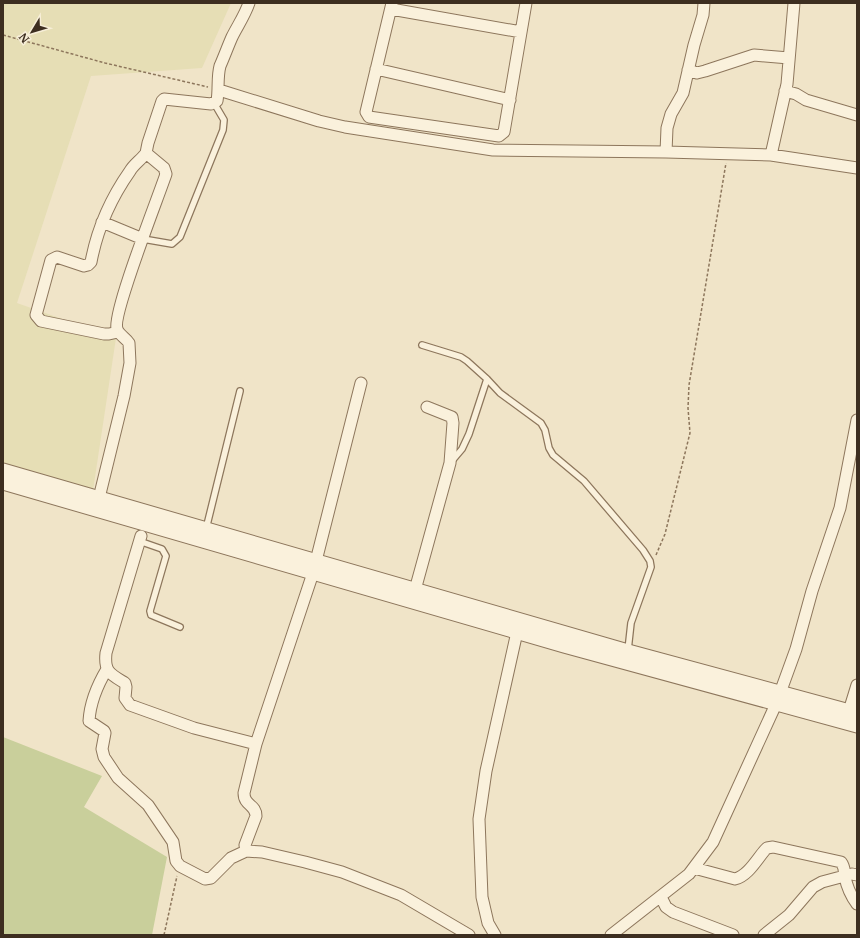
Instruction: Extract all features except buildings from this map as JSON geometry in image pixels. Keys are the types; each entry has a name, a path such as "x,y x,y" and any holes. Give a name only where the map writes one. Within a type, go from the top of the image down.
{"street":[{"path":"118,332 104,334 41,321 36,316 51,260 57,257 84,266 91,262 102,222 132,167 142,159 146,153 162,101 164,99 211,104 217,101 220,67 232,38 244,18 249,3"},
{"path":"521,32 392,6 366,112 369,117 500,136 504,132 526,3"},
{"path":"666,152 667,128 671,114 683,93 703,15 704,3"},
{"path":"771,155 785,91 794,3"},
{"path":"688,70 698,73 754,55 789,58"},
{"path":"376,69 510,100"},
{"path":"219,90 319,121 345,127 493,150 771,155 857,168"},
{"path":"785,91 796,94 806,100 857,115"},
{"path":"99,498 130,363 129,343 118,332 117,327 121,302 166,174 164,168 146,153"},
{"path":"102,222 143,239"},
{"path":"246,851 245,846 256,816 256,812 253,807 246,802 244,794 256,744 314,567 361,383"},
{"path":"415,590 450,463 453,423 452,417 427,407"},
{"path":"611,935 684,878 694,868 713,842 778,698 796,649 812,591 840,508 857,420"},
{"path":"3,470 206,529 314,567 517,632 778,698 853,712 857,685"},
{"path":"3,483 314,567 415,590 628,651 778,698 857,726"},
{"path":"140,538 106,654 105,663 107,669 125,684 125,698 130,705 194,728 256,744"},
{"path":"495,935 488,923 482,897 479,819 486,771 517,632"},
{"path":"107,669 101,678 88,721 104,730 105,734 102,748 104,757 118,778 148,805 173,842 176,860 180,866 205,879 211,878 231,858 246,851 262,852 305,862 342,872 401,895 470,935"},
{"path":"694,868 735,879 746,873 765,850 770,847 841,862 844,867 851,897 857,904"},
{"path":"764,935 789,915 813,887 822,882 852,874 857,875"},
{"path":"661,897 666,907 673,912 733,935"}],"lane":[{"path":"143,239 172,244 180,238 223,130 224,120 214,103"},
{"path":"422,345 461,357 476,368 500,393 540,423 545,430 549,448 553,455 584,481 650,560 651,567 631,623 628,651"},
{"path":"450,463 462,449 487,379"},
{"path":"206,529 240,392"},
{"path":"140,538 162,549 166,556 150,611 151,615 180,626"}],"path":[{"path":"3,35 105,63 219,90"},
{"path":"650,560 654,558 658,552 665,534 690,433 688,408 689,386 727,154"},
{"path":"164,935 180,866"}],"shaded area":[{"path":"3,3 231,3 202,68 91,76 17,303 116,338 92,497 3,471"}],"green space":[{"path":"3,737 102,776 84,807 167,857 152,935 3,935"}]}
